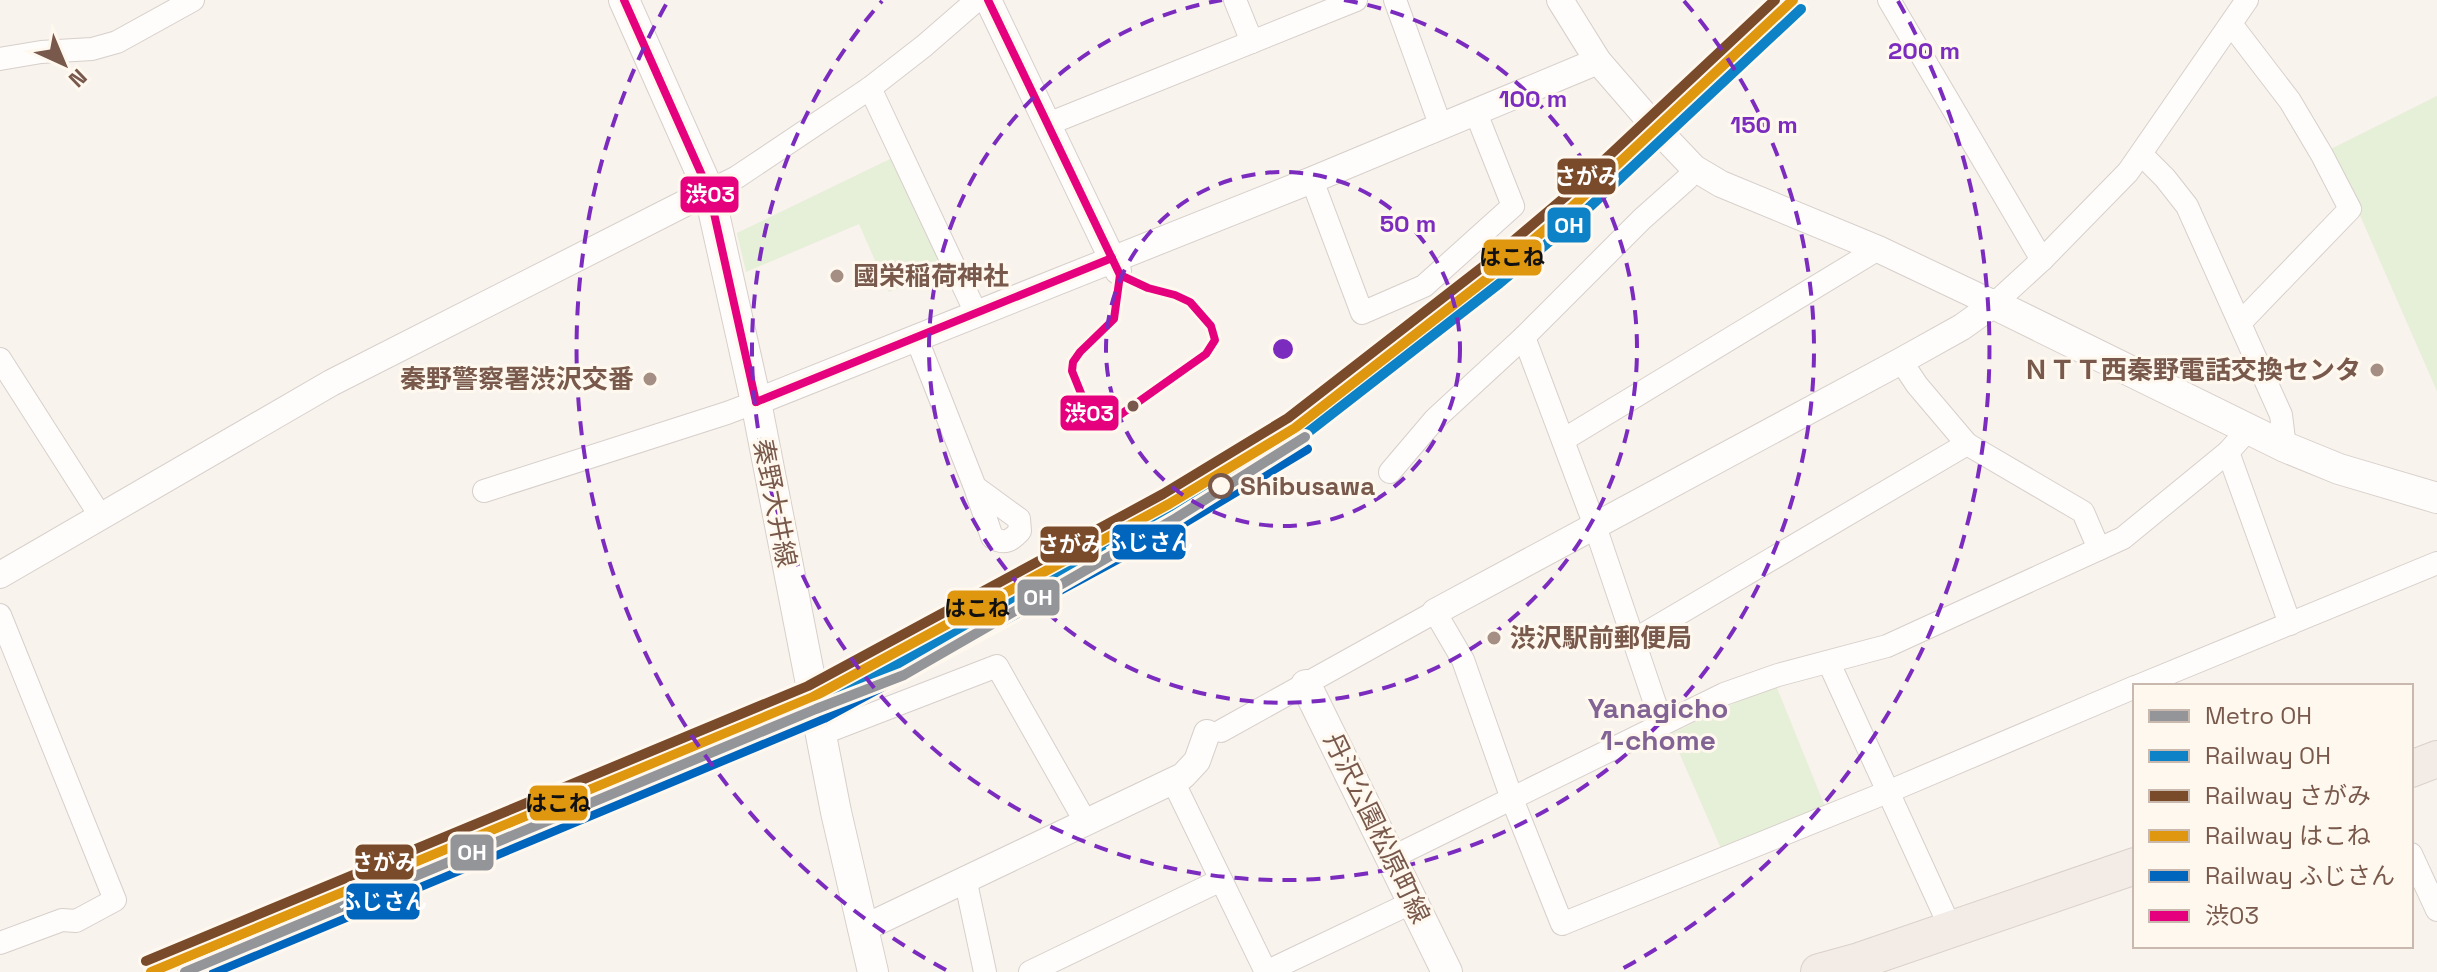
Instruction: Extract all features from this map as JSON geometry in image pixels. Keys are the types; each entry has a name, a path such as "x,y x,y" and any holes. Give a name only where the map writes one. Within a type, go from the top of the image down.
{"highway":[{"path":"2413,768 2437,759"},
{"path":"1819,972 1861,966 1951,929 2133,867"}],"main road":[{"name":"秦野大井線","path":"624,0 709,191 756,402 836,812 873,972"},
{"path":"1994,304 2238,441 2285,447 2436,502"},
{"name":"丹沢公園松原町線","path":"1306,685 1447,972"}],"street":[{"path":"0,59 105,46 193,0"},
{"path":"0,575 331,383 737,177 870,88 977,0"},
{"path":"988,0 1116,266"},
{"path":"1235,0 1252,42"},
{"path":"1048,124 1356,0"},
{"path":"1395,0 1441,127"},
{"path":"1560,0 1598,61 1694,168 1721,184 1878,249 1994,304"},
{"path":"1889,0 2042,260"},
{"path":"864,928 1183,776 1197,761 1214,732 1306,685 1962,327 1994,304 2042,260 2128,172 2247,0"},
{"path":"2231,24 2290,101 2350,209 2240,323"},
{"path":"484,491 727,413 976,313 1116,266 1312,180 1598,61"},
{"path":"870,88 976,313"},
{"path":"1312,180 1362,313 1424,286 1513,206 1476,113"},
{"path":"2142,155 2187,206 2281,415 2285,447"},
{"path":"1390,472 1435,419 1524,337 1642,219 1687,179 1694,168"},
{"path":"1563,440 1878,249"},
{"path":"916,337 975,487"},
{"path":"1524,337 1595,526 1662,724"},
{"path":"0,359 101,517"},
{"path":"1901,361 1917,385 1967,444 2083,512 2099,549"},
{"path":"1391,858 1730,691 1887,646 2123,538 2238,441 2290,624"},
{"path":"1634,640 1967,444"},
{"path":"2144,684 2437,563"},
{"path":"1435,612 1463,660 1512,799 1562,924 2133,689"},
{"path":"0,615 115,900 76,921 62,920 0,943"},
{"path":"1829,663 1951,929"},
{"path":"821,734 997,666 1085,821"},
{"path":"1173,781 1266,972 1413,902"},
{"path":"2413,858 2437,910"},
{"path":"965,878 985,972"},
{"path":"1030,972 1221,880"}],"green space":[{"path":"2437,96 2437,391 2331,149"},
{"path":"892,158 943,268 889,292 859,224 746,272 737,233"},
{"path":"1777,688 1826,809 1723,853 1671,734 1745,698"}],"metro line":[{"name":"OH","path":"185,972 904,675 1176,518 1305,437"}],"rail line":[{"name":"さがみ","path":"146,961 808,686 1163,494 1288,418 1485,265 1565,197 1775,0"},
{"name":"はこね","path":"151,972 813,697 1169,504 1295,428 1493,274 1573,206 1793,0"},
{"name":"OH","path":"182,972 818,708 1175,514 1302,437 1500,283 1581,215 1801,9"},
{"name":"ふじさん","path":"214,972 824,718 1180,525 1307,449"}],"transit line":[{"name":"渋03","path":"624,0 709,191 756,402"},
{"name":"渋03","path":"988,0 1120,275"},
{"name":"渋03","path":"756,402 1112,258"},
{"name":"渋03","path":"1120,275 1190,302 1211,326 1215,340 1206,354 1117,417 1100,421 1089,413 1072,371 1073,362 1114,319 1120,275"}],"place":[{"name":"國栄稲荷神社","path":"837,276"},
{"name":"ＮＴＴ西秦野電話交換センタ","path":"2377,370"},
{"name":"秦野警察署渋沢交番","path":"650,379"},
{"name":"Shibusawa","path":"1221,486"},
{"name":"渋沢駅前郵便局","path":"1494,638"}],"district":[{"name":"Yanagicho 1-chome","path":"1658,724"}]}
